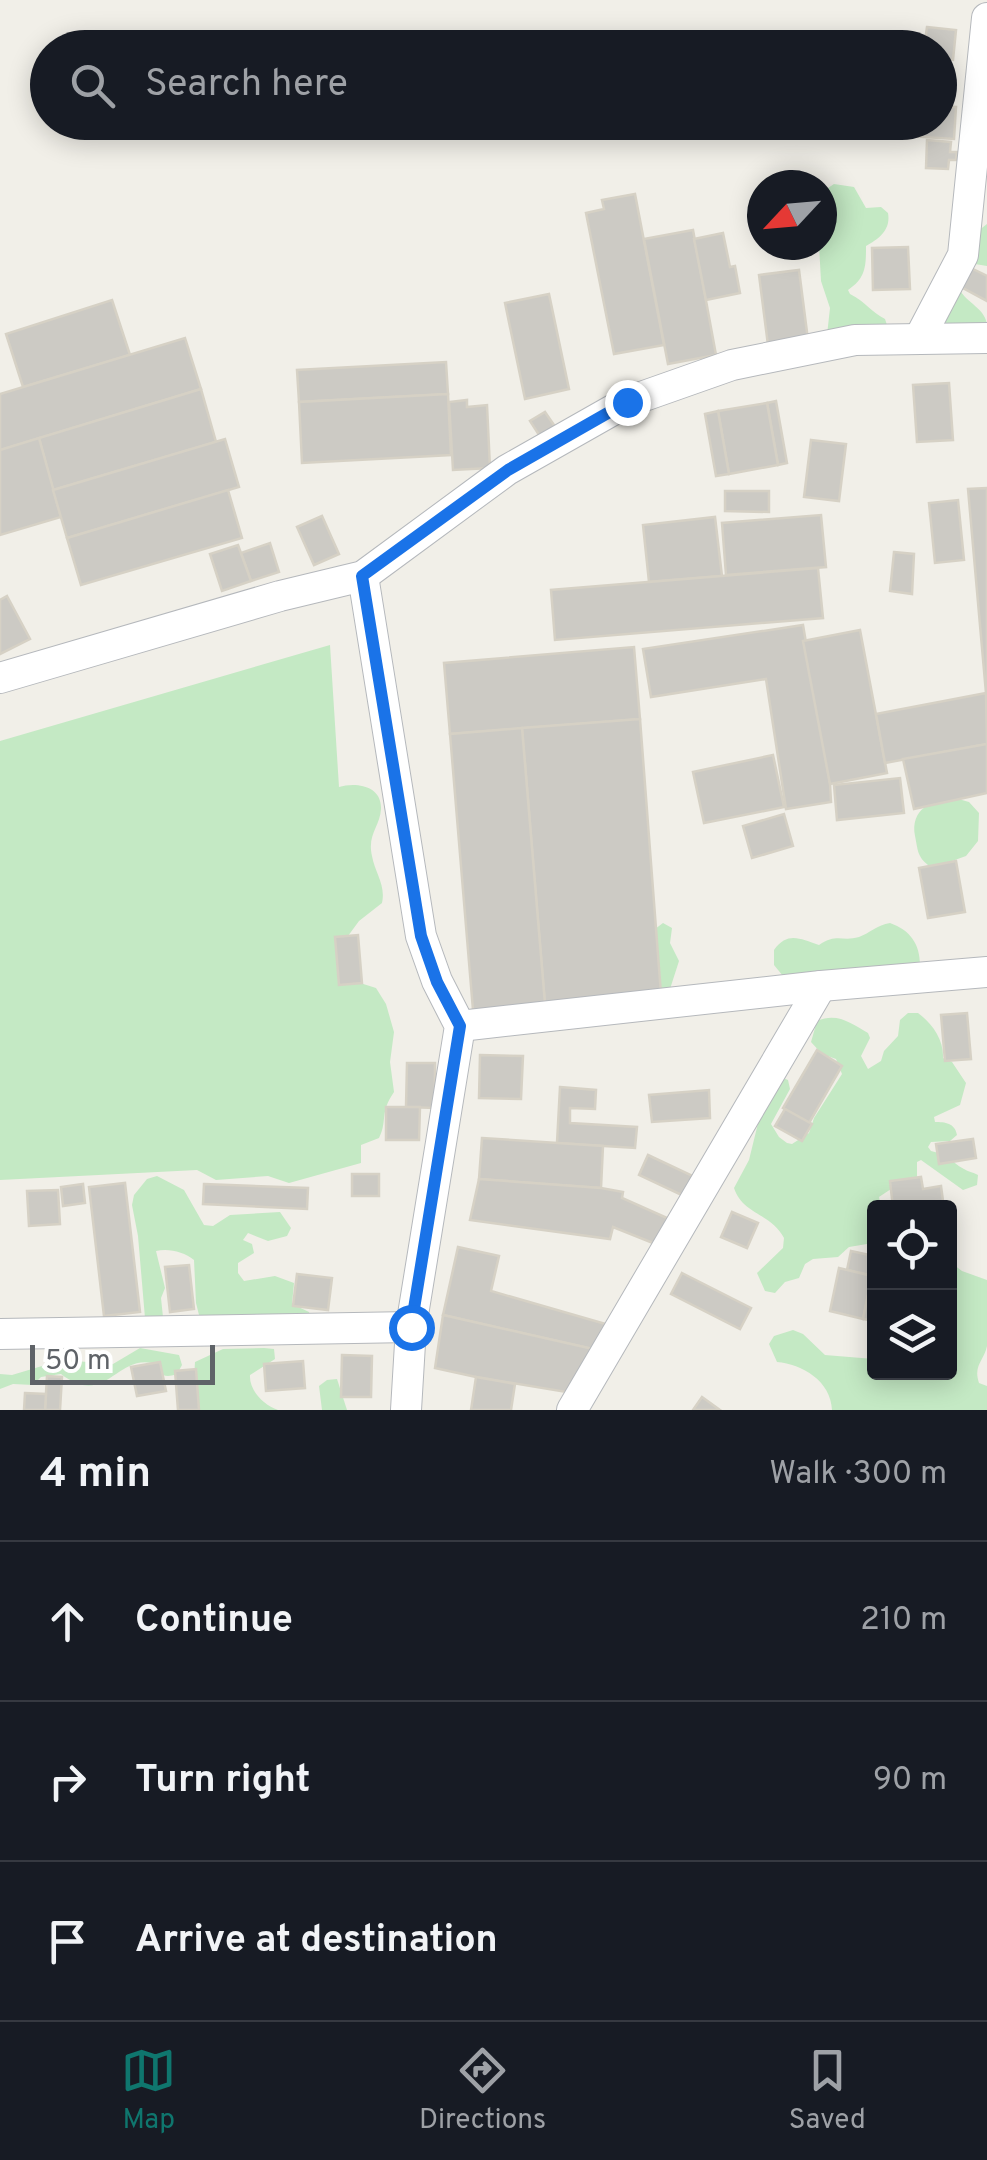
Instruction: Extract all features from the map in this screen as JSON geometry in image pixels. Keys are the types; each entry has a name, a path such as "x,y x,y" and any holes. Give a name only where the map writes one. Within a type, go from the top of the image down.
{"street":[{"path":"986,0 987,8"},
{"path":"919,339 963,255 987,18"},
{"path":"0,678 362,576 508,470 627,402 732,365 855,340 987,338"},
{"path":"362,576 421,936 437,982 460,1026 411,1327 406,1410"},
{"path":"460,1026 987,972"},
{"path":"572,1410 821,986"},
{"path":"0,1334 411,1327"}],"green space":[{"path":"837,184 854,187 866,208 881,207 888,213 888,224 866,246 862,276 848,290 885,319 888,328 827,335 830,308 821,281 820,260 837,260"},
{"path":"987,224 987,266 975,264 959,288 984,315 987,327 949,327 942,322 969,238"},
{"path":"330,645 339,787 360,785 372,790 381,809 371,848 382,903 359,921 348,936 357,982 376,988 386,1004 394,1032 390,1062 394,1092 379,1138 361,1145 361,1163 289,1183 268,1176 216,1180 197,1170 0,1180 0,741"},
{"path":"955,798 969,802 979,813 978,841 966,856 938,866 928,865 918,849 916,819 930,804"},
{"path":"663,923 672,928 670,943 679,961 670,989 661,993 655,929"},
{"path":"890,923 912,939 920,965 792,987 774,965 774,950 789,938 819,945 830,939 859,937"},
{"path":"908,1013 918,1013 939,1038 943,1058 952,1062 966,1083 960,1105 934,1117 935,1122 952,1126 957,1135 950,1141 931,1142 928,1147 978,1175 977,1185 963,1190 921,1160 917,1162 917,1177 911,1186 891,1189 880,1200 867,1200 867,1244 849,1247 838,1257 813,1259 805,1264 799,1278 785,1282 775,1293 765,1291 757,1273 783,1248 784,1238 772,1223 744,1204 734,1188 749,1160 762,1107 783,1078 788,1080 790,1089 771,1124 779,1137 792,1144 809,1133 842,1074 836,1059 822,1054 811,1042 817,1021 837,1018 868,1033 870,1038 861,1056 868,1069 881,1061 884,1051 898,1036 900,1020"},
{"path":"157,1176 184,1190 204,1225 213,1226 230,1215 280,1212 291,1228 287,1236 268,1241 248,1233 243,1240 252,1244 254,1253 238,1263 238,1273 244,1281 275,1276 294,1283 292,1304 309,1312 312,1323 201,1323 194,1260 166,1250 156,1251 165,1288 161,1298 163,1317 145,1318 132,1205 134,1195 147,1179"},
{"path":"957,1267 987,1280 987,1346 977,1372 979,1383 987,1386 987,1410 832,1410 821,1383 805,1370 777,1362 769,1344 774,1336 793,1330 803,1334 825,1355 867,1358 867,1380 957,1380"},
{"path":"140,1348 179,1355 182,1365 177,1374 168,1376 152,1363 140,1363 89,1386 61,1374 41,1377 33,1385 13,1384 0,1389 0,1374 12,1375 62,1360 113,1364"},
{"path":"223,1349 274,1349 275,1359 250,1375 250,1381 258,1396 278,1410 192,1410 195,1362"},
{"path":"337,1379 347,1410 322,1410 319,1386"}],"building":[{"path":"927,140 951,142 950,152 957,152 956,160 949,160 948,169 926,168"},
{"path":"635,194 664,345 614,354 586,213 604,209 602,200"},
{"path":"693,230 716,355 668,364 644,239"},
{"path":"723,233 740,293 706,300 694,239"},
{"path":"908,247 910,289 873,290 872,248"},
{"path":"971,268 987,276 987,301 961,287"},
{"path":"799,270 808,340 768,345 759,275"},
{"path":"549,294 569,389 525,399 505,303"},
{"path":"112,300 130,355 23,387 6,334"},
{"path":"185,338 201,389 0,450 0,394"},
{"path":"446,362 448,394 299,402 297,370"},
{"path":"949,383 953,440 917,442 913,385"},
{"path":"201,389 216,442 53,490 39,438"},
{"path":"448,394 451,455 302,463 299,402"},
{"path":"467,400 467,407 487,405 490,468 453,470 449,402"},
{"path":"776,401 787,463 778,465 767,403"},
{"path":"767,403 778,465 729,474 718,411"},
{"path":"718,411 729,474 716,476 705,414"},
{"path":"545,412 556,428 541,438 530,421"},
{"path":"39,438 61,517 0,535 0,450"},
{"path":"225,439 239,487 67,538 53,490"},
{"path":"811,440 846,444 839,501 804,497"},
{"path":"987,488 987,693 986,693 968,489"},
{"path":"228,490 242,538 81,585 67,538"},
{"path":"725,491 769,491 769,512 725,511"},
{"path":"958,500 964,560 935,563 929,503"},
{"path":"821,515 826,567 726,575 722,523"},
{"path":"322,516 339,554 314,565 297,527"},
{"path":"715,517 722,576 649,582 643,525"},
{"path":"270,543 279,572 251,581 241,553"},
{"path":"238,545 251,581 222,591 210,554"},
{"path":"894,552 914,554 912,594 890,591"},
{"path":"818,568 823,618 555,640 551,590"},
{"path":"7,596 30,639 0,654 0,600"},
{"path":"803,625 831,802 786,809 766,679 651,697 643,649"},
{"path":"860,630 887,773 830,784 803,641"},
{"path":"634,647 640,719 450,734 444,663"},
{"path":"986,693 987,744 885,763 876,714"},
{"path":"640,719 661,994 545,1004 522,728"},
{"path":"522,728 545,1004 473,1010 450,734"},
{"path":"987,744 987,793 914,809 903,759"},
{"path":"773,755 784,807 704,823 693,772"},
{"path":"900,778 904,813 837,820 834,785"},
{"path":"784,814 793,846 752,858 743,826"},
{"path":"956,861 965,912 928,918 919,868"},
{"path":"358,935 362,983 339,985 335,937"},
{"path":"967,1013 971,1059 945,1061 941,1015"},
{"path":"817,1050 842,1066 809,1123 783,1108"},
{"path":"480,1055 523,1056 521,1099 479,1098"},
{"path":"407,1063 435,1063 435,1108 406,1107"},
{"path":"560,1087 596,1090 595,1109 570,1108 570,1123 637,1127 635,1148 557,1143"},
{"path":"709,1090 710,1118 652,1122 649,1095"},
{"path":"386,1107 420,1107 419,1140 386,1140"},
{"path":"785,1109 812,1124 802,1141 775,1126"},
{"path":"482,1138 603,1146 601,1188 479,1179"},
{"path":"973,1139 976,1158 939,1164 936,1144"},
{"path":"648,1155 695,1177 686,1197 639,1175"},
{"path":"352,1174 379,1174 379,1196 352,1196"},
{"path":"921,1177 923,1189 941,1186 943,1200 892,1200 890,1181"},
{"path":"479,1179 623,1192 622,1198 667,1218 658,1245 613,1227 610,1239 470,1220"},
{"path":"125,1183 140,1312 104,1316 89,1187"},
{"path":"83,1184 85,1203 63,1206 61,1187"},
{"path":"204,1184 308,1188 307,1209 203,1204"},
{"path":"58,1190 60,1224 29,1226 27,1191"},
{"path":"732,1212 758,1223 747,1248 721,1237"},
{"path":"458,1247 499,1256 491,1291 609,1325 593,1349 443,1315"},
{"path":"851,1251 867,1254 867,1274 847,1270"},
{"path":"189,1265 194,1309 170,1312 165,1267"},
{"path":"839,1268 867,1275 863,1319 830,1311"},
{"path":"682,1273 751,1308 740,1329 671,1294"},
{"path":"297,1274 332,1278 328,1310 293,1306"},
{"path":"443,1315 593,1349 566,1392 435,1368"},
{"path":"342,1355 372,1356 371,1397 341,1397"},
{"path":"303,1361 305,1388 266,1391 264,1364"},
{"path":"160,1362 166,1391 137,1396 131,1367"},
{"path":"196,1369 199,1410 178,1410 175,1371"},
{"path":"47,1376 62,1377 60,1410 45,1410"},
{"path":"476,1377 515,1384 511,1410 471,1410"},
{"path":"25,1393 46,1394 45,1410 24,1410"},
{"path":"702,1397 720,1410 693,1410"}],"route":[{"path":"411,1327 460,1026 437,982 421,936 362,576 508,470 627,402"}]}
